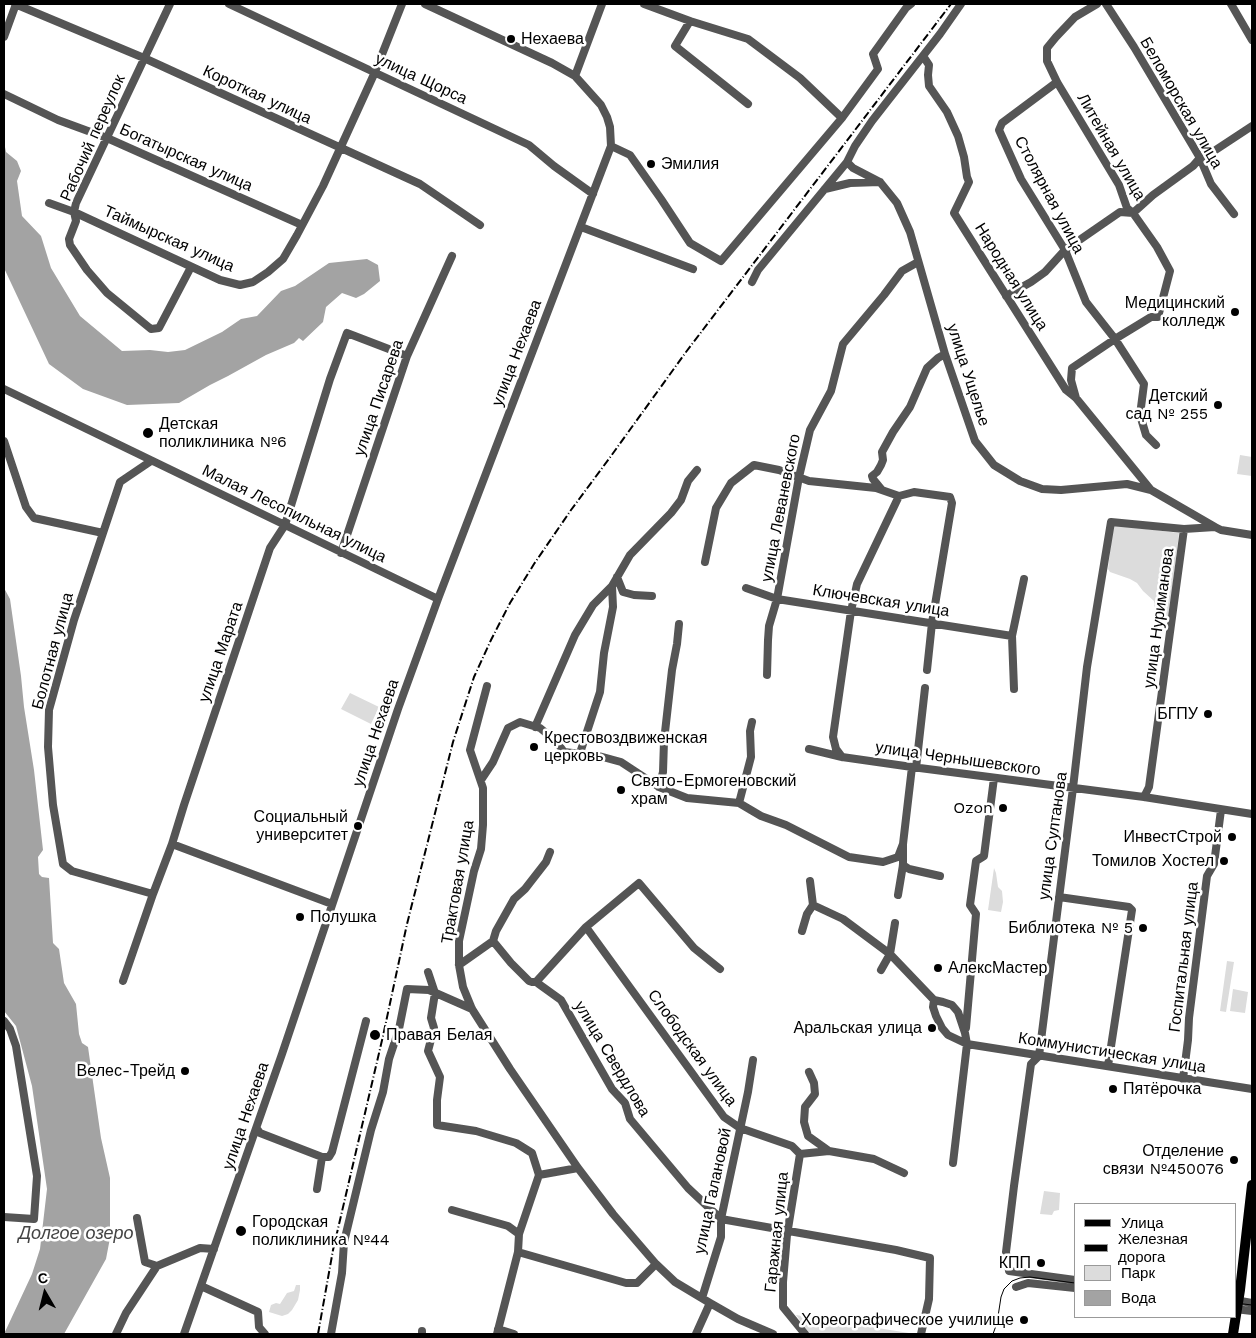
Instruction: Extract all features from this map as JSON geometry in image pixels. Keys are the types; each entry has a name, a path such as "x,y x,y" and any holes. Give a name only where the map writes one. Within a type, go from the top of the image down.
{"main road":[{"path":"1236,1305 1252,1185"},
{"path":"1233,1334 1235,1318"}],"street":[{"name":"Короткая улица","path":"16,4 144,58 420,184 480,225"},
{"path":"4,37 16,4"},
{"name":"Рабочий переулок","path":"170,4 76,204 74,212 76,220 69,239 70,245 87,270 107,293 150,329 159,328 191,267"},
{"name":"улица Щорса","path":"229,4 529,145 593,194"},
{"path":"302,225 323,186 375,72 402,4"},
{"path":"425,4 552,63 575,76 601,105 607,117 611,146 630,155 662,199 690,243 722,261 842,118 878,69 873,54 906,8 911,4"},
{"path":"575,76 602,4"},
{"path":"644,4 748,39 800,78 842,118"},
{"path":"752,282 758,270 825,189 850,165 855,146 872,121 940,34 960,4"},
{"name":"Литейная улица","path":"1097,4 1075,17 1056,37 1047,48 1047,61 1057,82 1120,185 1127,208 1133,213 1157,247 1170,271 1158,317 1150,317 1115,339"},
{"name":"Беломорская улица","path":"1106,4 1200,158 1211,184 1234,214"},
{"path":"1231,4 1252,40"},
{"path":"690,21 676,46 748,104"},
{"name":"Народная улица","path":"923,56 929,65 929,86 946,112 958,136 969,182 954,213 1066,390 1076,398 1151,490"},
{"name":"Столярная улица","path":"1057,82 1002,122 999,130 1021,179 1065,250 1086,302 1115,339 1144,384 1140,415 1146,435 1156,445"},
{"name":"Богатырская улица","path":"4,94 58,120 107,138 302,225"},
{"path":"1006,296 1045,272 1065,250 1120,212 1133,213 1153,195 1193,166 1200,158 1252,126"},
{"name":"улица Нехаева","path":"184,1334 257,1129 395,718 438,599 611,146"},
{"name":"улица Ущелье","path":"850,165 880,182 897,203 910,232 945,354 975,441 994,465 1020,481 1042,489 1061,490 1127,484 1151,490 1215,527"},
{"path":"825,189 850,183 880,182"},
{"name":"Таймырская улица","path":"50,203 74,212 220,280 240,285 253,282 268,272 283,258 302,225"},
{"path":"581,227 694,269"},
{"name":"улица Писарева","path":"341,552 407,356 452,256"},
{"name":"улица Леваневского","path":"767,676 769,626 777,599 799,477 810,430 831,391 843,344 902,271 918,262"},
{"name":"улица Марата","path":"123,982 172,844 270,548 285,525 330,379 347,333 407,356"},
{"path":"1076,398 1071,380 1072,368 1115,339"},
{"path":"882,490 872,476 881,465 883,460 882,452 910,407 927,368 945,354"},
{"name":"Малая Лесопильная улица","path":"4,389 438,599"},
{"path":"4,440 26,507 34,518 103,533"},
{"name":"Болотная улица","path":"151,461 120,482 74,620 49,710 48,747 53,805 64,864 72,871 153,894"},
{"path":"705,562 716,508 731,482 754,466 778,470 809,481 876,488 899,496 914,492 950,497 952,503 932,623 927,670"},
{"path":"535,726 575,635 593,605 612,586 630,555 672,513 681,500 688,481 697,470"},
{"path":"842,757 836,749 833,737 856,584 899,496"},
{"name":"улица Султанова","path":"1046,1281 1009,1271 1006,1252 1031,1064 1038,1056 1088,667 1111,522 1184,529"},
{"path":"1184,529 1215,527 1220,530 1252,535"},
{"name":"улица Нуриманова","path":"1144,798 1149,787 1184,529"},
{"path":"617,577 623,592 652,596"},
{"path":"1014,689 1012,636 1024,580"},
{"path":"580,753 600,692 604,653 613,607 612,586"},
{"name":"Ключевская улица","path":"746,588 777,599 1012,636"},
{"path":"658,787 663,772 664,741 679,624"},
{"name":"Трактовая улица","path":"487,686 470,750 484,788 483,826 481,848 474,871 459,942 459,965 463,988 472,1008 510,1069 578,1168 613,1214 656,1264 676,1282 710,1303 738,1319 773,1334"},
{"path":"898,895 903,865 903,844 925,688"},
{"path":"481,780 493,762 508,728 520,722 540,728 556,741 564,752 600,756 621,762 658,787 687,798 739,803 761,816 786,825 849,857 883,862 898,857 903,844"},
{"path":"739,803 751,757 750,731 752,722"},
{"name":"улица Чернышевского","path":"810,749 842,757 914,768 1073,788 1252,814"},
{"path":"965,1033 976,914 970,905 976,861 984,856 994,778"},
{"name":"Госпитальная улица","path":"1183,1079 1188,1038 1188,1018 1207,876 1214,864 1221,810"},
{"path":"172,844 332,904"},
{"path":"459,965 493,941 496,931 514,899 525,889 546,862 550,852"},
{"path":"903,865 909,870 940,876"},
{"path":"802,931 807,914 813,906 810,880"},
{"path":"536,982 586,927 639,883 694,948 720,969"},
{"path":"1059,897 1132,909 1108,1066"},
{"path":"813,906 844,919 890,954 934,1000 952,1005 958,1012 967,1044 953,1163"},
{"path":"881,970 890,954 895,923"},
{"name":"Слободская улица","path":"586,927 724,1116 740,1128 792,1146 800,1154"},
{"name":"улица Свердлова","path":"493,941 529,981 536,982 561,1000 612,1089 625,1102 630,1119 688,1188 721,1219"},
{"path":"428,972 435,992 431,1018 434,1028 428,1051 440,1077 437,1100 437,1125 476,1131 516,1143 532,1153 539,1174 519,1234 518,1252 497,1332 514,1334"},
{"path":"331,1334 342,1272 344,1242 371,1130 383,1092 389,1059 399,1029 407,990 429,990 472,1008"},
{"name":"Коммунистическая улица","path":"934,1000 933,1007 942,1028 948,1035 967,1044 1252,1090"},
{"path":"257,1129 260,1133 322,1157 329,1157 332,1152 366,1020"},
{"path":"4,1021 10,1029 16,1046 37,1176 34,1219 4,1217"},
{"name":"улица Галановой","path":"702,1298 720,1237 721,1219 753,1060"},
{"path":"809,1072 816,1094 805,1107 804,1122 808,1136 829,1151 874,1159 904,1173"},
{"name":"Гаражная улица","path":"805,1334 783,1307 783,1282 788,1230 800,1154 829,1151"},
{"path":"317,1189 322,1157"},
{"path":"539,1174 578,1168"},
{"path":"452,1210 508,1226 519,1234"},
{"path":"137,1218 145,1262 157,1266"},
{"path":"721,1219 896,1250 930,1258 929,1299 921,1334"},
{"path":"116,1334 126,1313 157,1266 200,1248 214,1249"},
{"path":"518,1252 626,1283 637,1283 656,1264"},
{"path":"1016,1286 1046,1281 1074,1280"},
{"path":"1046,1281 1074,1288"},
{"path":"201,1286 258,1312 259,1327 265,1334"},
{"path":"696,1334 710,1303"},
{"path":"1236,1305 1252,1303"},
{"path":"1236,1305 1252,1311"}],"green space":[{"path":"1240,455 1252,457 1252,476 1237,474"},
{"path":"1113,525 1179,533 1169,617 1164,620 1155,616 1154,601 1137,583 1110,572 1108,569"},
{"path":"350,693 379,707 371,724 341,709"},
{"path":"994,868 998,887 1002,891 1003,902 1001,912 988,910"},
{"path":"1227,961 1234,962 1226,1012 1220,1011"},
{"path":"1233,989 1248,992 1245,1013 1230,1011"},
{"path":"1044,1191 1060,1193 1059,1210 1054,1211 1052,1215 1040,1214"},
{"path":"296,1285 300,1285 298,1300 288,1314 282,1316 269,1312 271,1305 280,1304 287,1293 294,1291"},
{"path":"796,1315 909,1333 810,1334"}],"water":[{"path":"4,142 6,152 17,161 21,171 17,181 22,216 41,236 51,268 80,316 122,351 150,350 168,352 185,350 222,332 241,319 257,316 281,291 295,286 329,263 367,259 378,265 380,281 356,298 342,293 326,307 323,322 303,341 299,338 294,343 266,355 179,403 127,405 83,389 49,364 4,268"},
{"name":"Долгое озеро","path":"4,588 10,599 34,770 43,850 38,857 39,874 42,877 49,878 53,943 59,949 64,983 76,1004 79,1034 82,1043 88,1047 101,1138 110,1178 110,1238 106,1259 64,1334 4,1334 32,1274 40,1249 47,1189 32,1086 16,1026 4,1011"}],"tram line":[{"path":"993,1334 997,1323 1001,1297 1004,1289 1012,1281 1030,1277 1074,1283"},
{"path":"1236,1303 1252,1305"}],"railway":[{"path":"318,1334 333,1250 407,924 453,742 474,677 491,640 510,603 571,510 686,352 951,4"}],"place":[{"name":"Нехаева","path":"511,39"},
{"name":"Эмилия","path":"651,164"},
{"name":"Медицинский колледж","path":"1235,312"},
{"name":"Детский сад № 255","path":"1218,405"},
{"name":"Детская поликлиника №6","path":"148,433"},
{"name":"БГПУ","path":"1208,714"},
{"name":"Крестовоздвиженская церковь","path":"534,747"},
{"name":"Свято-Ермогеновский храм","path":"621,790"},
{"name":"Ozon","path":"1003,808"},
{"name":"Социальный университет","path":"358,826"},
{"name":"ИнвестСтрой","path":"1232,837"},
{"name":"Томилов Хостел","path":"1224,861"},
{"name":"Полушка","path":"300,917"},
{"name":"Библиотека № 5","path":"1143,928"},
{"name":"АлексМастер","path":"938,968"},
{"name":"Аральская улица","path":"932,1028"},
{"name":"Правая Белая","path":"375,1035"},
{"name":"Велес-Трейд","path":"185,1071"},
{"name":"Пятёрочка","path":"1113,1089"},
{"name":"Отделение связи №450076","path":"1234,1160"},
{"name":"Городская поликлиника №44","path":"241,1231"},
{"name":"КПП","path":"1041,1263"},
{"name":"Хореографическое училище","path":"1024,1320"}]}
